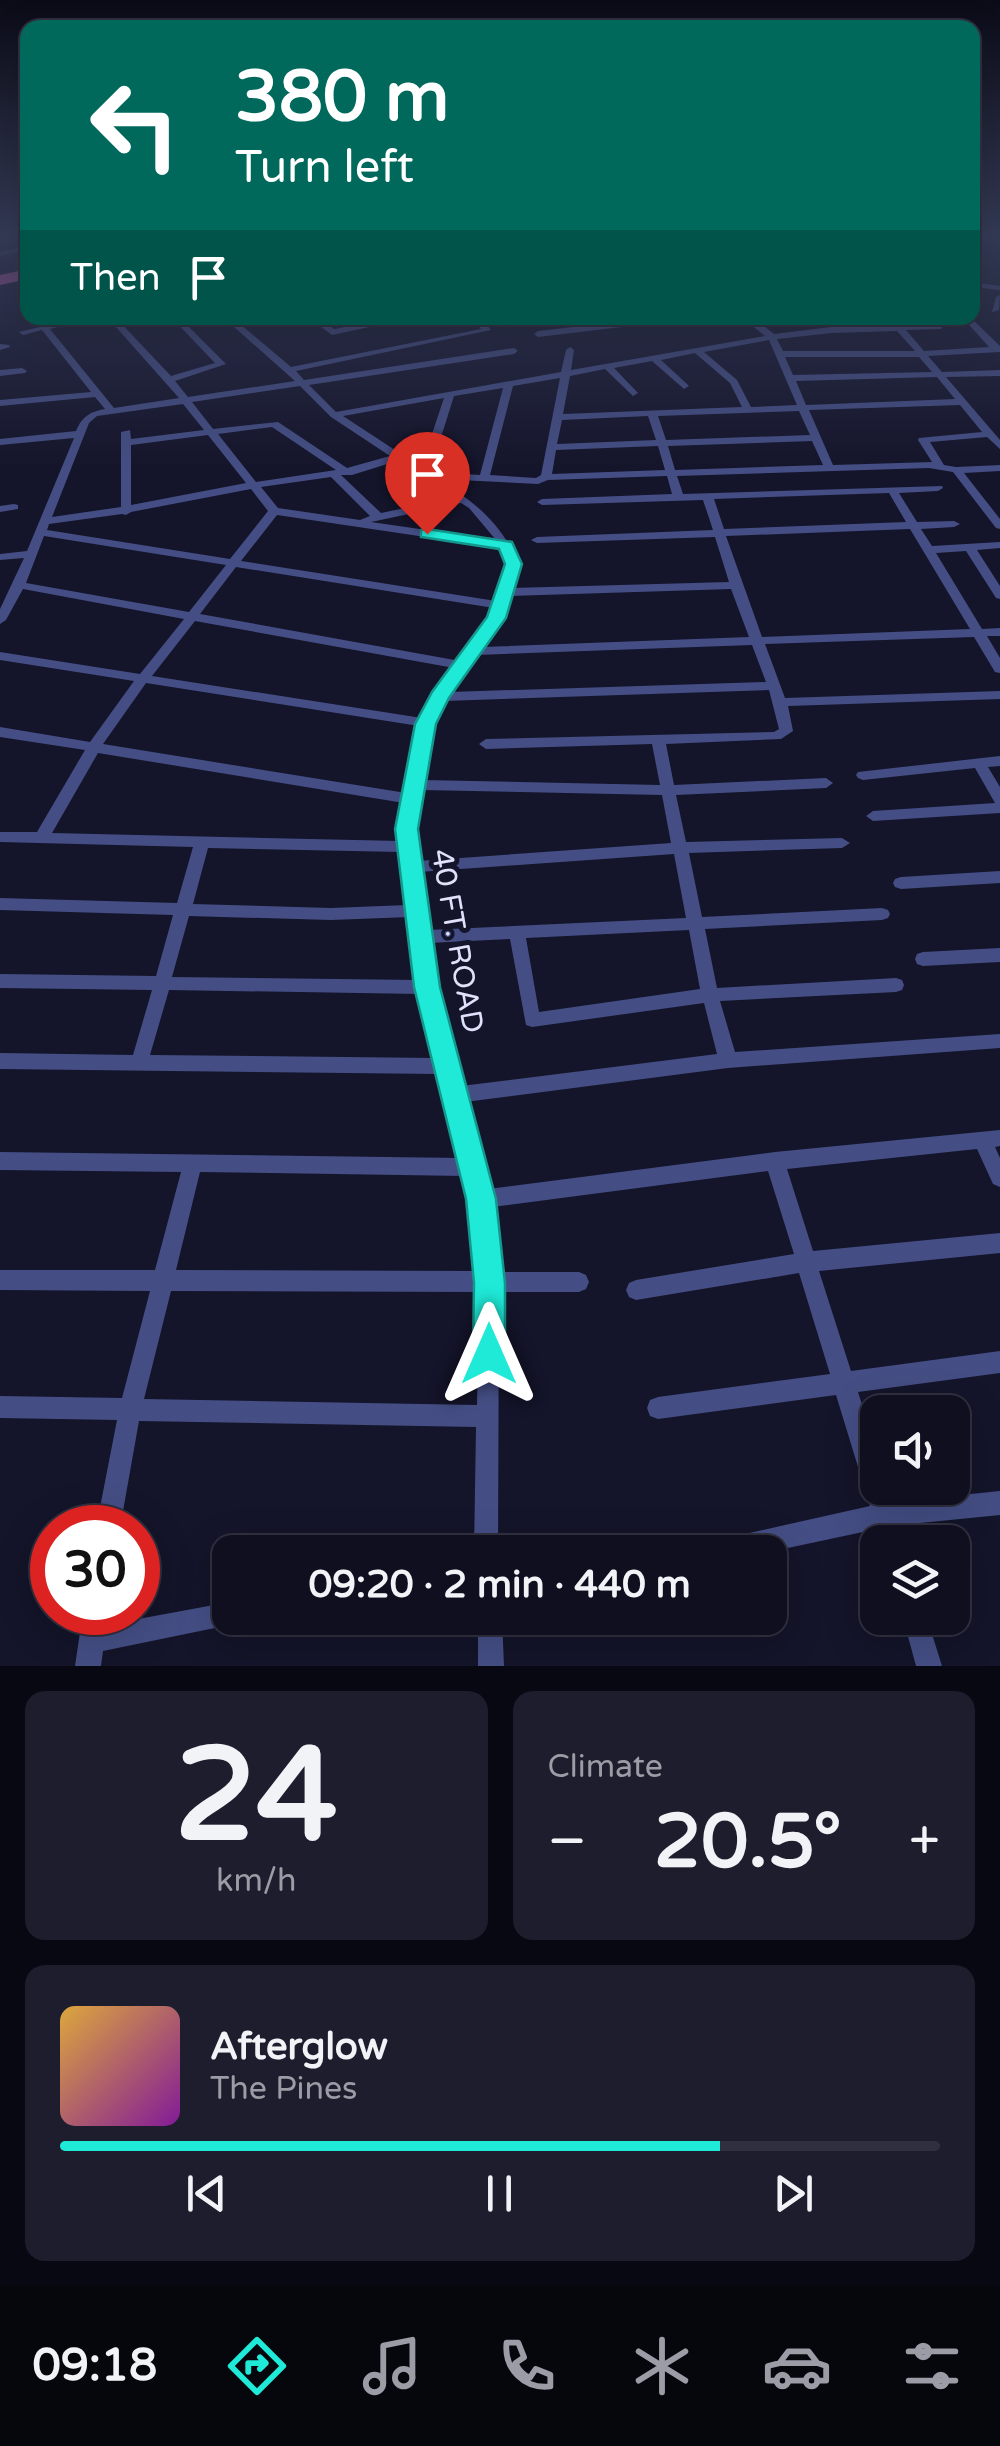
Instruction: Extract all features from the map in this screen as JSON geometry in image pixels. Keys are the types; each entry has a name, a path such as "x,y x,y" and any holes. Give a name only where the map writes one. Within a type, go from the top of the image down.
{"street":[{"path":"23,332 54,325"},
{"path":"119,325 170,380 274,511 506,545"},
{"path":"170,380 222,364 183,325"},
{"path":"236,325 334,415 396,457 428,473 491,523 514,564 504,599"},
{"path":"322,325 332,332 370,325"},
{"path":"289,370 487,330 483,325"},
{"path":"538,334 595,325"},
{"path":"756,325 772,337 829,468"},
{"path":"836,325 838,329"},
{"path":"897,325 1000,446"},
{"path":"973,325 998,349"},
{"path":"334,415 811,327 938,326"},
{"path":"44,327 110,410"},
{"path":"780,354 920,354 998,349"},
{"path":"546,477 570,350"},
{"path":"696,350 734,382 746,408"},
{"path":"0,620 88,418 110,410 514,351"},
{"path":"496,354 514,381"},
{"path":"654,358 684,386"},
{"path":"452,361 472,389"},
{"path":"607,366 633,392"},
{"path":"397,370 417,400"},
{"path":"0,373 22,371"},
{"path":"790,378 1000,373"},
{"path":"484,478 514,381"},
{"path":"0,403 98,394"},
{"path":"428,473 450,394"},
{"path":"557,418 962,402"},
{"path":"652,412 679,498"},
{"path":"126,512 126,437 277,424 341,474 378,518"},
{"path":"0,442 80,434"},
{"path":"939,466 923,440 989,434"},
{"path":"551,447 816,438"},
{"path":"42,527 256,485 341,474 396,457"},
{"path":"428,473 538,481 546,477 829,468 1000,468"},
{"path":"956,470 1000,526"},
{"path":"542,502 938,488"},
{"path":"892,491 1000,669"},
{"path":"486,744 783,735 786,722 780,702 755,640 708,497"},
{"path":"349,522 464,500"},
{"path":"0,508 14,507"},
{"path":"41,838 92,750 274,511"},
{"path":"537,540 954,524"},
{"path":"42,527 234,562 504,599 736,585"},
{"path":"928,550 1000,546"},
{"path":"969,548 1000,595"},
{"path":"0,557 30,554"},
{"path":"18,585 461,665"},
{"name":"40 FT. ROAD","path":"486,1535 490,1283 481,1199 427,987 406,846 411,792 426,724 504,599"},
{"path":"472,651 1000,632"},
{"path":"0,656 426,724"},
{"path":"440,696 774,686"},
{"path":"780,702 1000,695"},
{"path":"0,732 92,750 411,792 669,790 826,782"},
{"path":"658,740 710,995 728,1060"},
{"path":"862,775 1000,761"},
{"path":"979,763 1000,800"},
{"path":"873,816 1000,808"},
{"path":"0,837 406,846"},
{"path":"140,1064 202,843"},
{"path":"410,867 679,848 842,843"},
{"path":"901,883 1000,876"},
{"path":"0,904 331,914 414,911"},
{"path":"420,937 882,914"},
{"path":"517,932 532,1020 710,995 896,985"},
{"path":"923,959 1000,955"},
{"path":"0,980 427,987"},
{"path":"454,1095 728,1060 1000,1041"},
{"path":"0,1061 446,1066"},
{"path":"481,1199 776,1161 991,1139 1000,1178"},
{"path":"0,1161 473,1167"},
{"path":"776,1161 888,1525"},
{"path":"112,1505 130,1409 193,1163"},
{"path":"636,1290 806,1262 1000,1242"},
{"path":"0,1280 579,1282"},
{"path":"658,1408 1000,1362"},
{"path":"0,1408 487,1416"},
{"path":"787,1537 885,1516 1000,1503"},
{"path":"89,1654 212,1619"},
{"path":"490,1635 491,1666"},
{"path":"920,1635 929,1666"}],"route":[{"path":"427,534 506,545 514,564 496,618 440,696 426,724 406,829 427,987 481,1199 490,1283 489,1354"}]}
